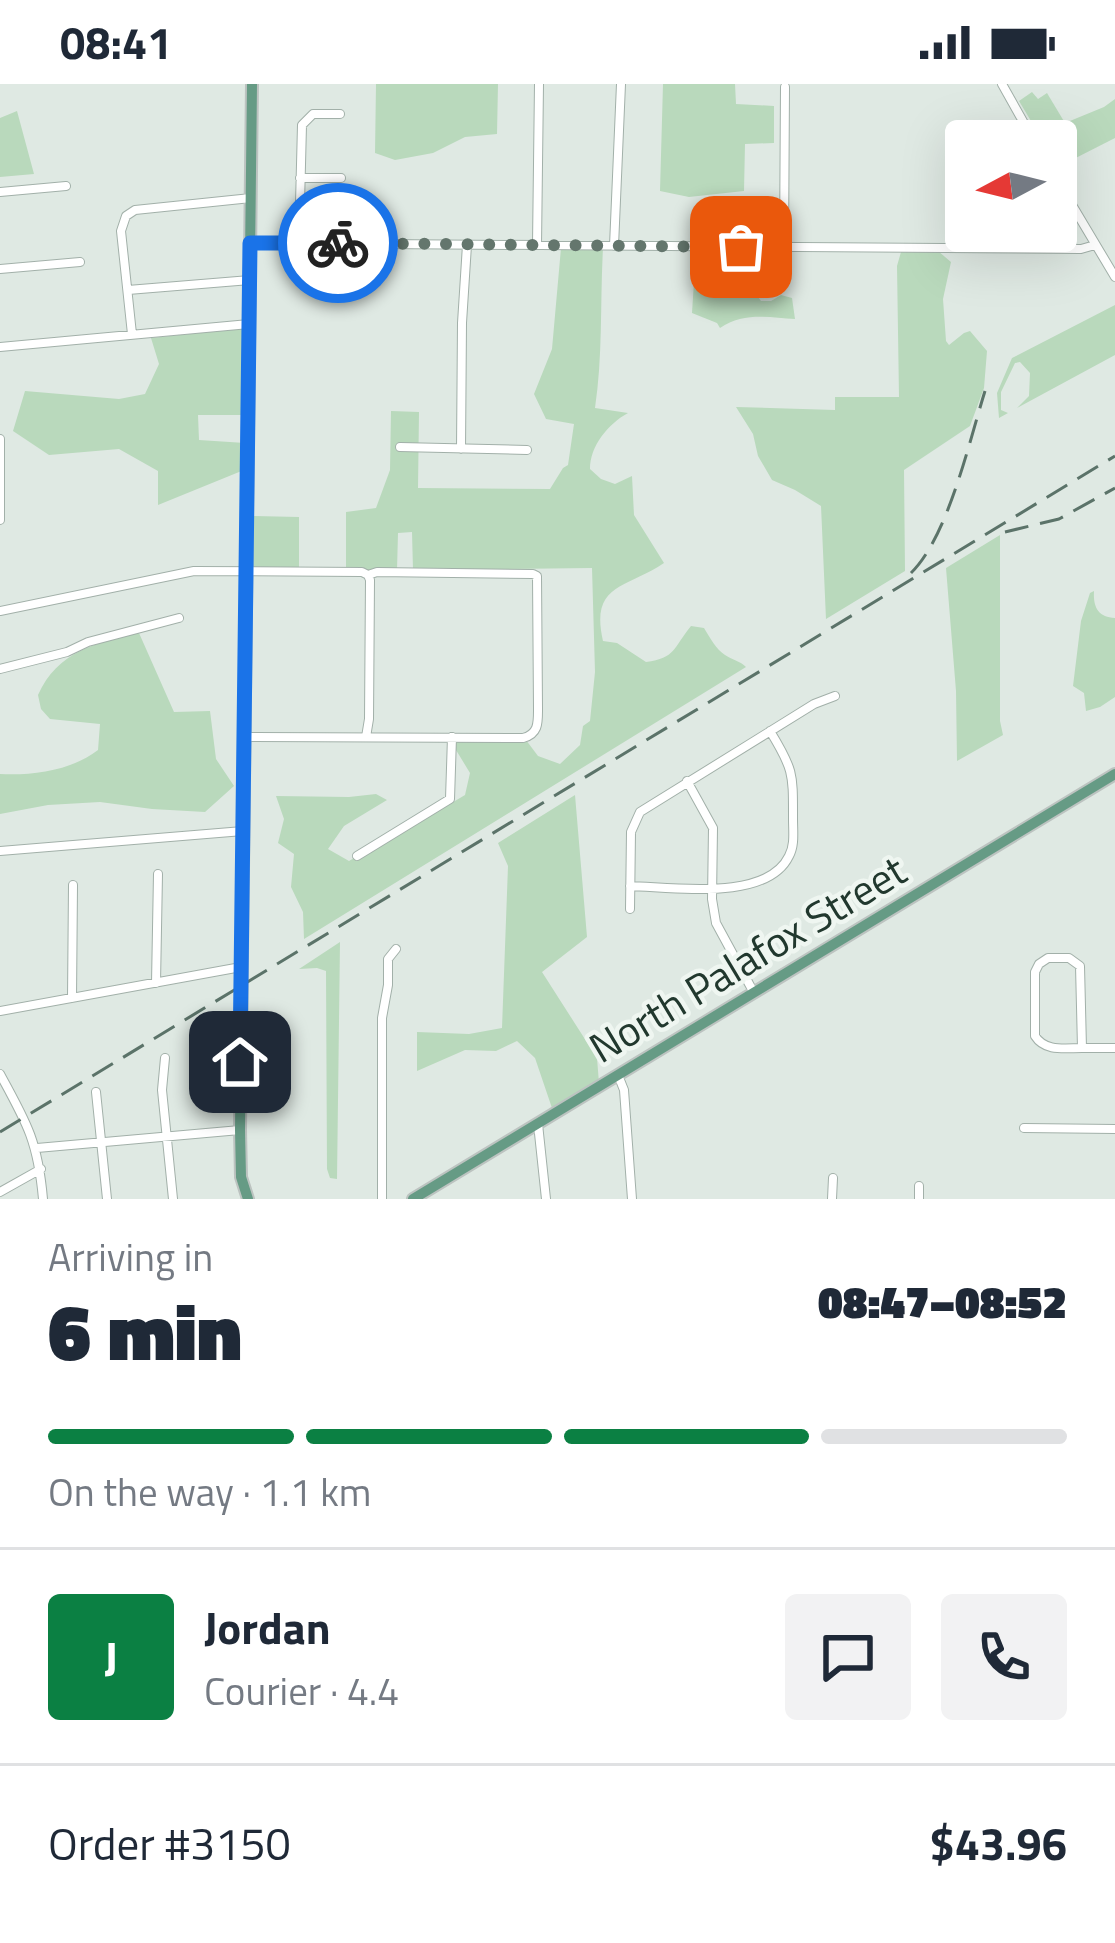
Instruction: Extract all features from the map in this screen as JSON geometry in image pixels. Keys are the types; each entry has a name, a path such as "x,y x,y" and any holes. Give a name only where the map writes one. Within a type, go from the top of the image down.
{"main road":[{"path":"248,1199 241,1178 240,1130 252,84"},
{"name":"North Palafox Street","path":"413,1199 1115,774"}],"street":[{"path":"537,245 539,84"},
{"path":"614,246 621,84"},
{"path":"1001,84 1022,120"},
{"path":"784,248 785,87"},
{"path":"299,243 300,130 304,121 318,113 340,114"},
{"path":"300,178 341,178"},
{"path":"0,192 66,186"},
{"path":"132,334 121,231 126,216 134,210 251,198"},
{"path":"1077,214 1115,275"},
{"path":"250,243 1081,249 1095,245"},
{"path":"461,449 467,245"},
{"path":"0,269 80,262"},
{"path":"128,290 250,280"},
{"path":"0,347 250,324"},
{"path":"0,439 0,520"},
{"path":"400,447 527,449"},
{"path":"0,611 194,571 535,574 538,579 538,725 531,735 244,736"},
{"path":"366,737 368,575"},
{"path":"0,669 179,618"},
{"path":"630,909 631,832 644,808 819,701 835,696"},
{"path":"630,886 712,888 760,882 775,874 790,854 793,839 792,770 770,730"},
{"path":"357,856 450,799 452,737"},
{"path":"687,781 713,828 713,910 720,934 754,993"},
{"path":"0,850 243,830"},
{"path":"156,983 158,874"},
{"path":"72,998 73,885"},
{"path":"382,1199 382,1018 388,959 396,950"},
{"path":"1082,1048 1082,971 1070,958 1048,958 1035,972 1035,1036 1040,1044 1048,1047 1082,1048 1115,1048"},
{"path":"0,1011 241,967"},
{"path":"165,1058 162,1090 172,1199"},
{"path":"0,1074 37,1148 43,1199"},
{"path":"618,1075 624,1090 632,1199"},
{"path":"96,1092 107,1199"},
{"path":"538,1124 546,1199"},
{"path":"1024,1128 1115,1129"},
{"path":"37,1148 240,1130"},
{"path":"0,1192 40,1169"},
{"path":"832,1178 832,1199"},
{"path":"919,1186 919,1199"}],"green space":[{"path":"376,84 498,84 497,134 465,137 433,153 395,160 375,153"},
{"path":"663,84 735,84 736,104 774,106 774,143 745,144 744,191 689,197 660,191"},
{"path":"1032,92 1038,99 1047,93 1063,120 1030,120 1019,101"},
{"path":"1115,99 1115,138 1077,157 1077,120 1072,120"},
{"path":"17,111 34,174 0,177 0,118"},
{"path":"561,248 603,248 595,408 628,413 602,437 590,469 615,484 632,476 634,515 664,563 606,598 600,622 603,641 617,643 646,662 669,655 691,626 704,628 722,653 746,667 304,939 303,912 291,887 294,854 278,843 284,819 276,796 376,794 387,800 344,826 328,849 356,860 465,795 470,773 456,750 456,740 526,740 538,756 560,764 580,745 583,726 590,721 595,672 592,568 413,570 412,532 398,533 397,570 346,569 346,512 376,508 390,470 391,411 419,412 418,488 550,489 568,465 574,424 546,419 534,394 552,349"},
{"path":"696,249 753,250 757,295 761,301 781,295 792,298 795,319 747,318 720,328 692,313"},
{"path":"938,251 951,262 943,299 946,341 949,345 970,331 987,351 984,388 970,426 904,470 905,571 826,619 821,506 772,480 736,407 835,410 835,397 899,397 897,266 901,252"},
{"path":"1115,305 1115,355 1017,408 1029,396 1030,373 1020,362 1015,363 1001,392 1001,410 1008,413 999,418 997,393 1012,358"},
{"path":"246,328 245,415 198,415 199,440 245,443 244,470 158,505 158,471 119,449 49,455 13,431 25,391 119,399 145,394 159,364 151,338"},
{"path":"250,516 299,517 299,569 250,568"},
{"path":"1000,535 1003,735 957,761 946,568"},
{"path":"1094,591 1098,610 1115,618 1115,697 1086,711 1084,693 1073,686 1081,621"},
{"path":"139,633 174,712 210,711 216,759 234,786 205,812 100,802 0,814 0,774 52,770 98,750 100,724 50,719 41,709 38,695 46,680 80,651"},
{"path":"575,795 587,937 542,972 597,1058 599,1083 553,1111 535,1058 517,1041 496,1051 465,1050 417,1071 417,1032 469,1034 502,1028 508,866 498,843"},
{"path":"340,942 337,1179 330,1178 327,1169 326,971 299,969"}],"railway":[{"path":"911,573 946,513 985,391"},
{"path":"0,1132 1115,456"},
{"path":"1005,532 1059,519 1115,488"}],"way so far":[{"path":"338,243 741,247"}],"route":[{"path":"240,1062 250,243 338,243"}]}
